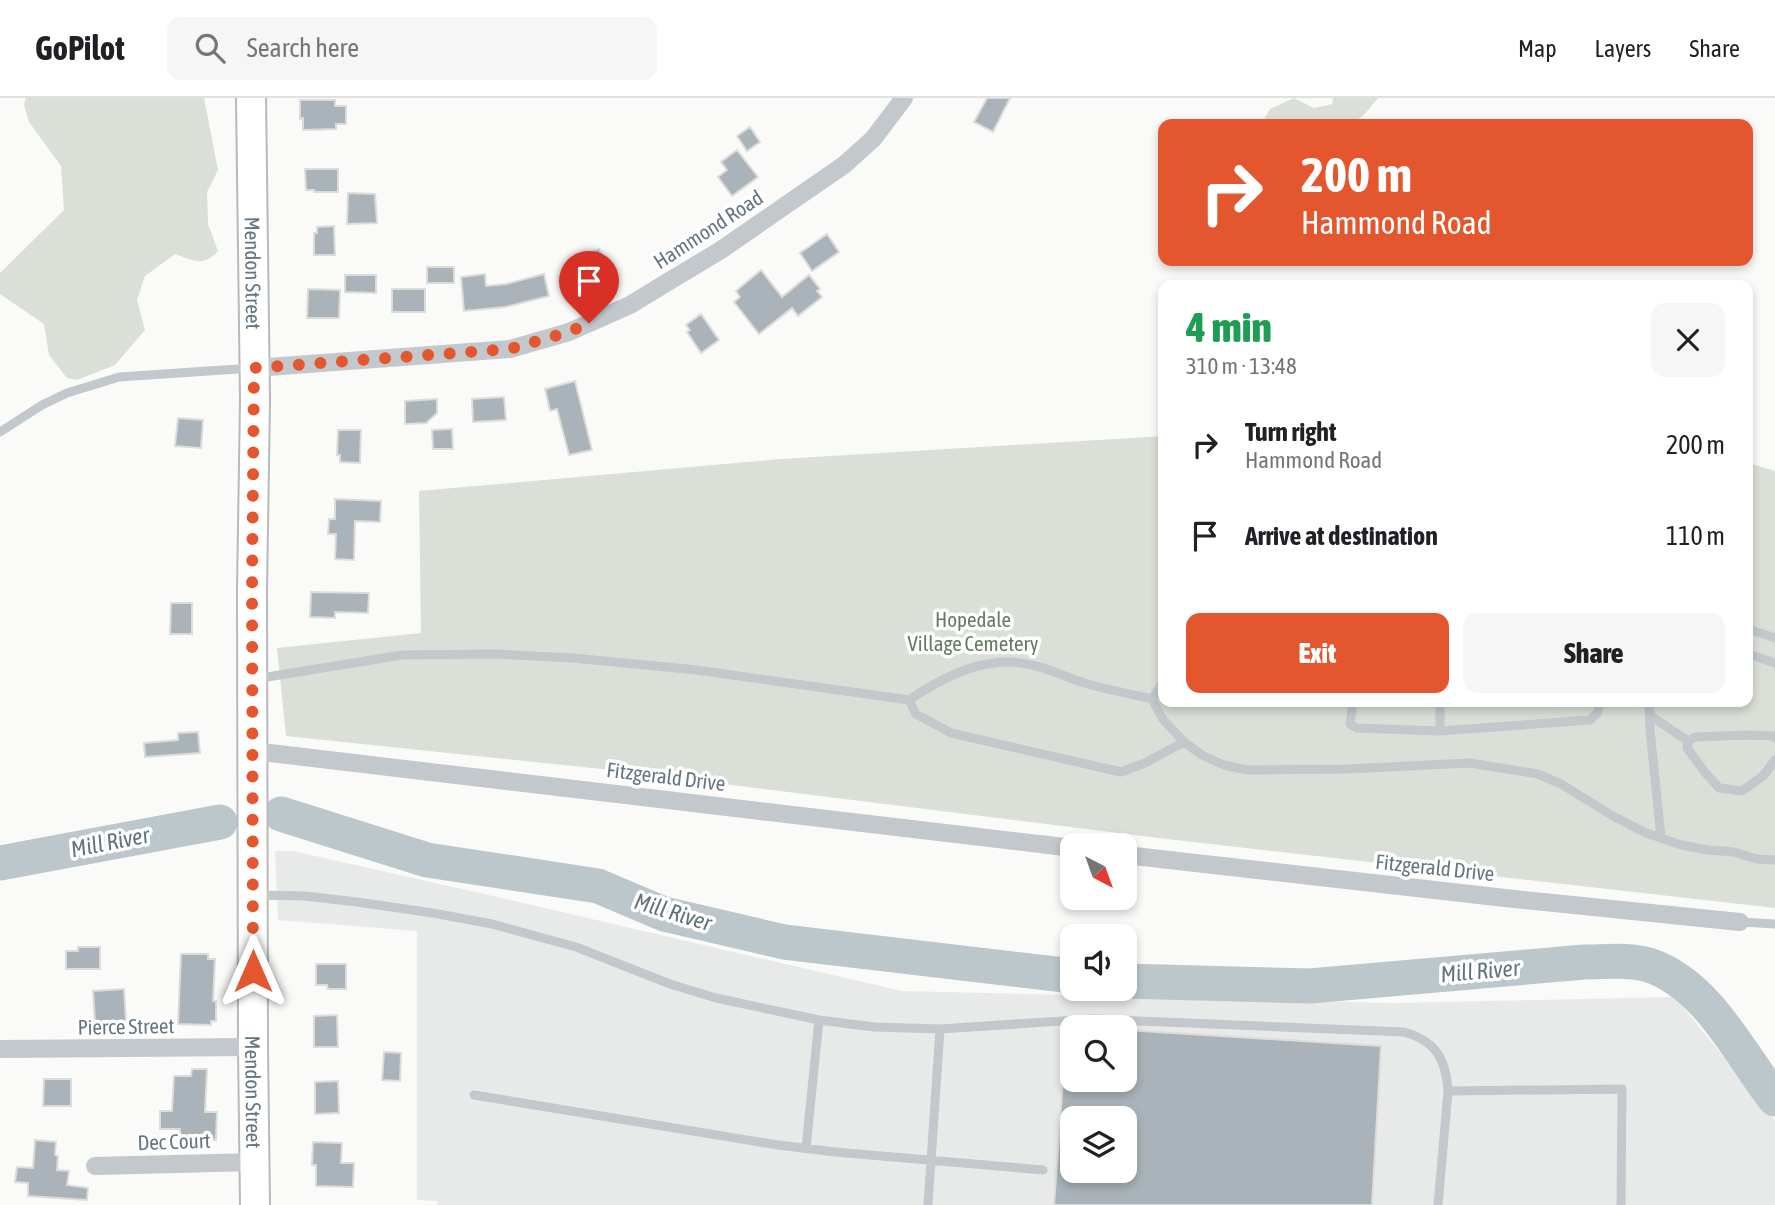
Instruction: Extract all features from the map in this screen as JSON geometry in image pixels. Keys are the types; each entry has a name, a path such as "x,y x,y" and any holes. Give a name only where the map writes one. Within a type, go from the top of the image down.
{"main road":[{"name":"Mendon Street","path":"251,98 255,1205"}],"street":[{"name":"Hammond Road","path":"254,368 510,349 569,332 630,305 721,250 844,165 873,139 904,98"},
{"name":"Fitzgerald Drive","path":"253,751 1060,846"},
{"name":"Fitzgerald Drive","path":"1138,856 1740,922"},
{"name":"Pierce Street","path":"0,1049 253,1047"},
{"name":"Dec Court","path":"95,1166 255,1162"}],"lane":[{"path":"0,432 42,405 67,393 119,377 254,368"},
{"path":"1753,631 1775,638"},
{"path":"253,680 402,655 495,654 697,670 909,699 935,683 968,669 1007,661 1030,664 1087,684 1152,699"},
{"path":"1753,656 1775,663"},
{"path":"1152,699 1158,690"},
{"path":"909,699 916,714 951,733 1121,772 1145,763 1184,742"},
{"path":"1152,699 1161,718 1184,742 1202,755 1224,765 1247,770 1347,769 1471,763 1538,774 1561,784 1646,833 1681,845 1775,860"},
{"path":"1352,707 1350,724 1357,729 1440,731 1590,720 1598,712 1598,707"},
{"path":"1440,707 1440,731"},
{"path":"1650,707 1661,838"},
{"path":"1651,716 1688,741"},
{"path":"1688,741 1695,737 1750,735 1775,738"},
{"path":"1688,741 1687,748 1719,788 1742,790 1763,776 1775,760"},
{"path":"253,895 305,896 357,902 492,924 549,938 693,991 818,1020 874,1027 940,1029 1091,1019 1404,1032 1427,1041 1435,1049 1445,1069 1448,1091 1438,1205"},
{"path":"1740,922 1775,924"},
{"path":"806,1148 818,1020"},
{"path":"928,1205 940,1029"},
{"path":"1448,1091 1622,1089 1621,1205"},
{"path":"474,1094 806,1148 1044,1170"}],"shaded area":[{"path":"275,851 293,851 902,991 1060,995 1060,1001 1137,1001 1137,997 1393,1003 1675,997 1775,1120 1775,1205 438,1205 437,1201 417,1200 417,931 278,920"}],"green space":[{"path":"26,98 204,98 218,170 207,192 208,224 218,251 203,261 175,254 145,276 137,300 145,330 115,365 77,380 67,378 49,355 44,324 0,294 0,273 64,210 61,166 29,122 24,105"},
{"path":"1294,98 1314,108 1332,104 1333,98 1378,98 1358,119 1264,119 1270,109"},
{"name":"Hopedale Village Cemetery","path":"1158,436 1158,707 1753,707 1753,464 1775,471 1775,908 1167,839 1138,835 1138,833 1119,833 602,769 286,736 277,648 421,633 419,491 781,459"}],"building":[{"path":"987,98 1010,98 993,132 974,122"},
{"path":"300,100 335,100 335,106 346,106 346,124 336,124 336,129 303,130"},
{"path":"750,127 760,142 747,151 737,136"},
{"path":"737,150 758,177 732,196 718,177 727,170 721,162"},
{"path":"305,169 338,169 338,192 306,190"},
{"path":"348,193 375,194 377,223 347,224"},
{"path":"334,226 335,255 314,255 314,233 317,233 317,227"},
{"path":"827,234 839,252 812,271 800,253"},
{"path":"599,249 609,271 586,281 585,277 578,280 571,261"},
{"path":"427,267 454,267 454,283 427,283"},
{"path":"761,270 782,297 809,275 820,289 817,291 822,297 798,316 792,308 759,334 734,302 740,297 736,291"},
{"path":"485,274 486,286 544,274 549,296 505,307 464,311 461,277"},
{"path":"345,275 376,275 376,293 345,292"},
{"path":"308,289 340,290 339,318 307,318"},
{"path":"392,289 425,289 425,312 392,312"},
{"path":"701,314 719,340 701,353 687,332 690,330 686,325"},
{"path":"575,381 592,450 569,455 557,409 550,411 545,389"},
{"path":"504,397 506,420 473,422 472,399"},
{"path":"437,399 437,413 426,423 405,424 405,401"},
{"path":"178,418 203,420 201,448 175,446"},
{"path":"452,429 453,449 433,449 432,430"},
{"path":"338,430 361,430 360,463 340,462 340,455 337,455"},
{"path":"335,499 381,501 380,522 355,521 354,560 335,559 336,534 328,534 329,519 335,519"},
{"path":"311,592 369,593 368,613 335,612 335,618 310,617"},
{"path":"171,603 192,603 192,634 170,634"},
{"path":"198,732 200,753 145,757 144,743 178,740 178,733"},
{"path":"78,947 100,947 100,969 66,969 66,951 78,951"},
{"path":"181,954 208,954 208,959 215,959 213,1001 216,1001 216,1021 211,1021 211,1025 178,1024"},
{"path":"316,964 346,964 346,989 328,989 327,985 316,985"},
{"path":"124,989 126,1021 123,1022 123,1027 104,1027 104,1022 95,1023 93,991"},
{"path":"337,1015 338,1047 314,1047 314,1016"},
{"path":"1137,1031 1381,1046 1372,1205 1054,1205 1060,1122 1060,1183 1137,1183 1137,1106 1061,1106 1062,1092 1137,1092"},
{"path":"384,1052 401,1053 400,1081 382,1080"},
{"path":"192,1069 207,1069 205,1112 217,1112 216,1140 179,1139 180,1129 160,1129 160,1111 172,1111 174,1076 191,1076"},
{"path":"44,1079 71,1079 71,1106 43,1106"},
{"path":"338,1081 339,1113 315,1114 315,1082"},
{"path":"35,1140 56,1142 57,1170 69,1171 67,1185 88,1188 87,1200 28,1196 28,1183 15,1182 17,1167 33,1168"},
{"path":"313,1142 342,1143 341,1163 354,1163 353,1187 316,1186 316,1165 312,1165"}],"waterway":[{"name":"Mill River","path":"281,814 427,860 598,886 664,914 784,942 1060,974"},
{"name":"Mill River","path":"0,863 220,822"},
{"name":"Mill River","path":"1137,981 1310,986 1584,962 1641,963 1670,975 1689,988 1705,1004 1721,1022 1775,1099"}],"route":[{"path":"253,971 254,368 510,349 569,332 589,323"}]}
